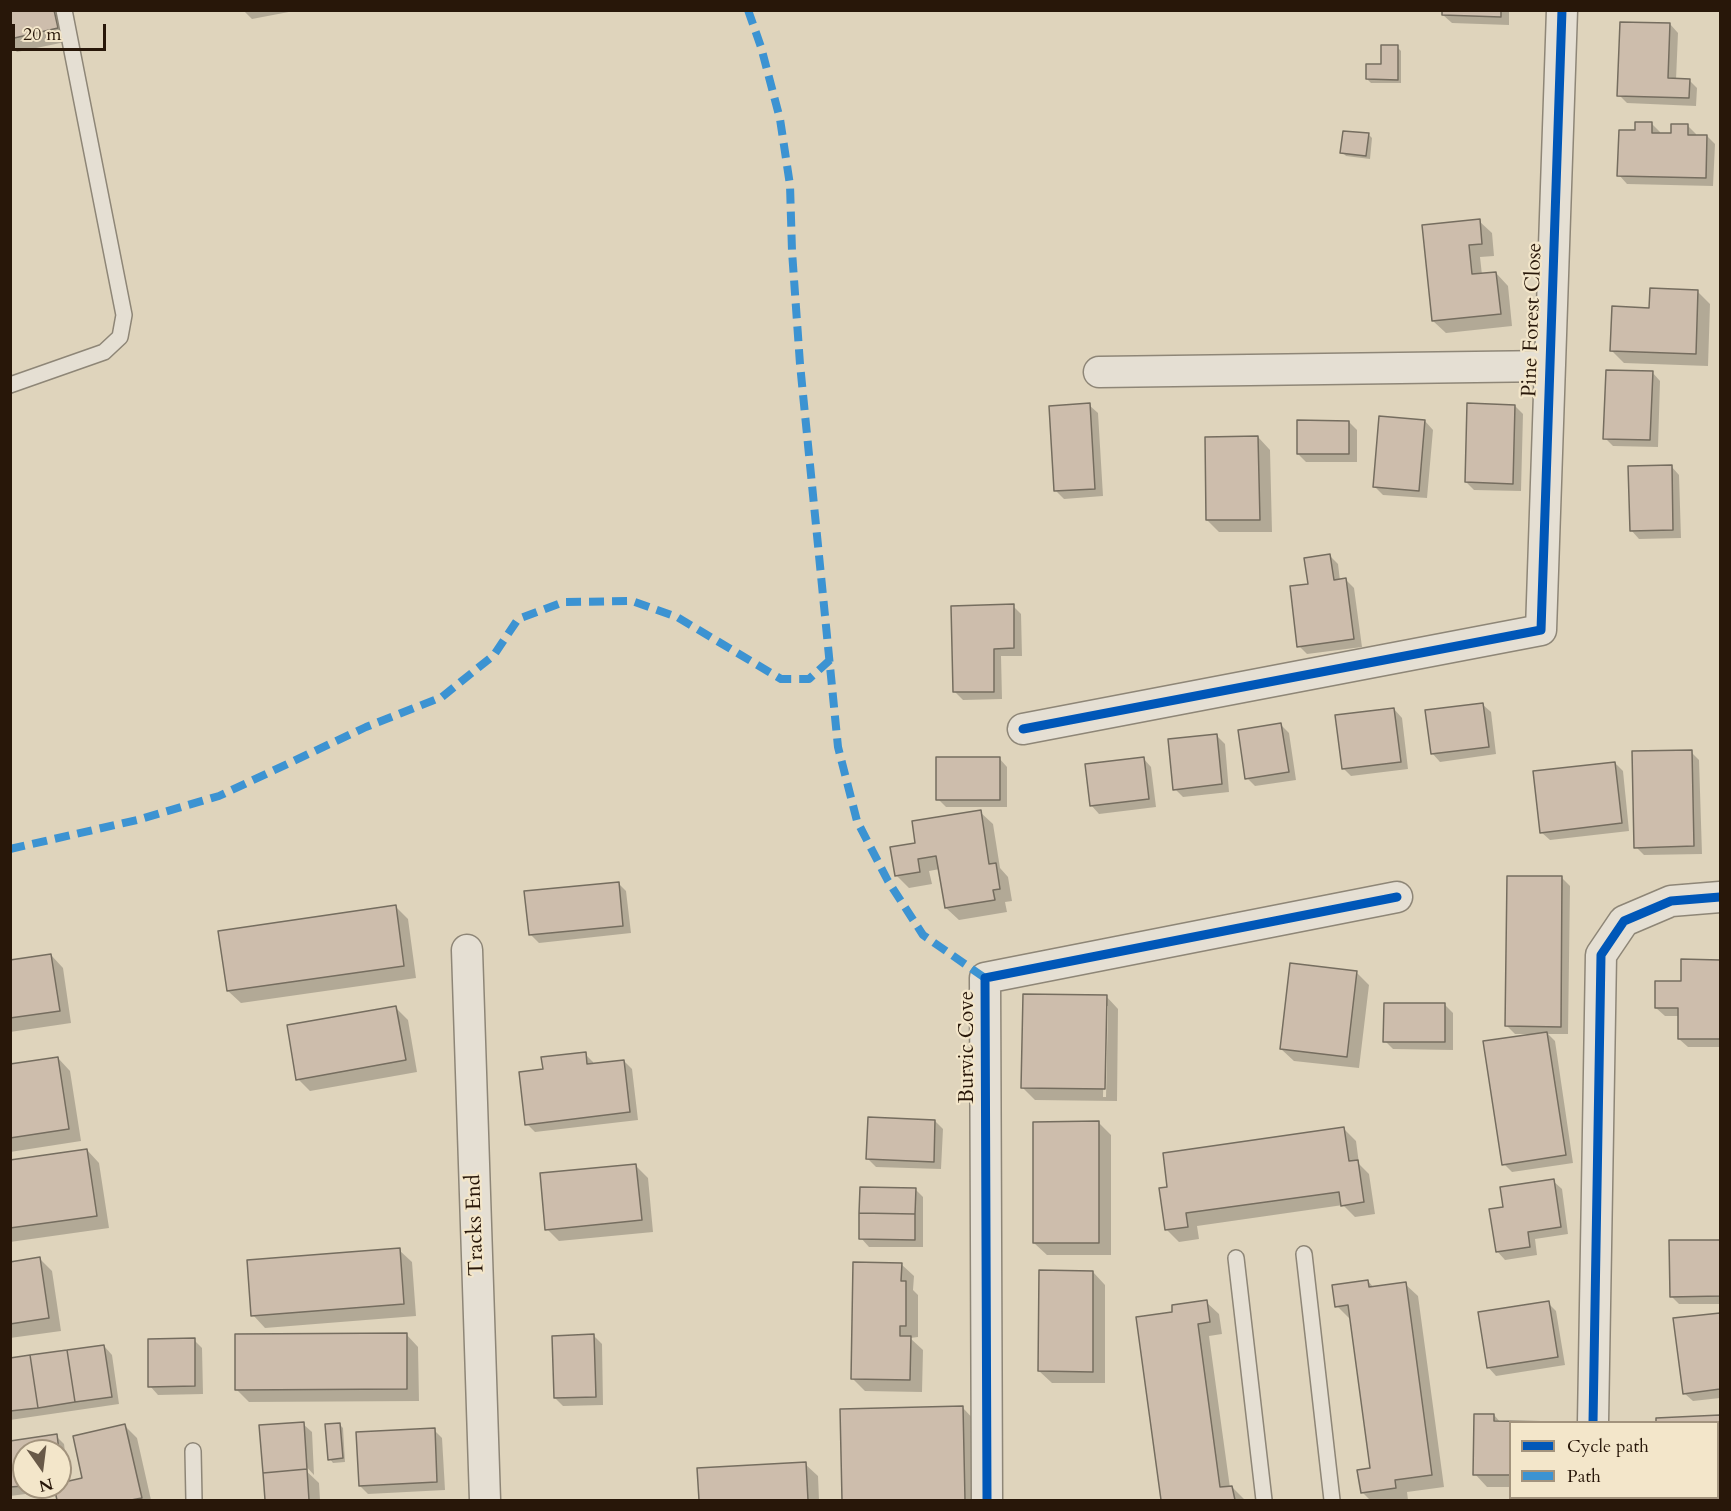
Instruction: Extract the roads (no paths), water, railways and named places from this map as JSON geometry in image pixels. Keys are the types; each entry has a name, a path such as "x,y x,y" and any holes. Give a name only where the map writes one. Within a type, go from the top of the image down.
{"street":[{"name":"Pine Forest Close","path":"1023,729 1541,630 1562,10"},
{"path":"1099,372 1550,366"},
{"name":"Burvic Cove","path":"987,1500 985,978 1397,897"},
{"path":"1593,1421 1601,955 1624,921 1671,901 1720,897"},
{"name":"Tracks End","path":"468,950 485,1500"}],"lane":[{"path":"10,385 104,352 120,337 124,315 64,10"},
{"path":"1304,1254 1332,1500"},
{"path":"1236,1258 1264,1500"},
{"path":"193,1451 194,1500"}]}
